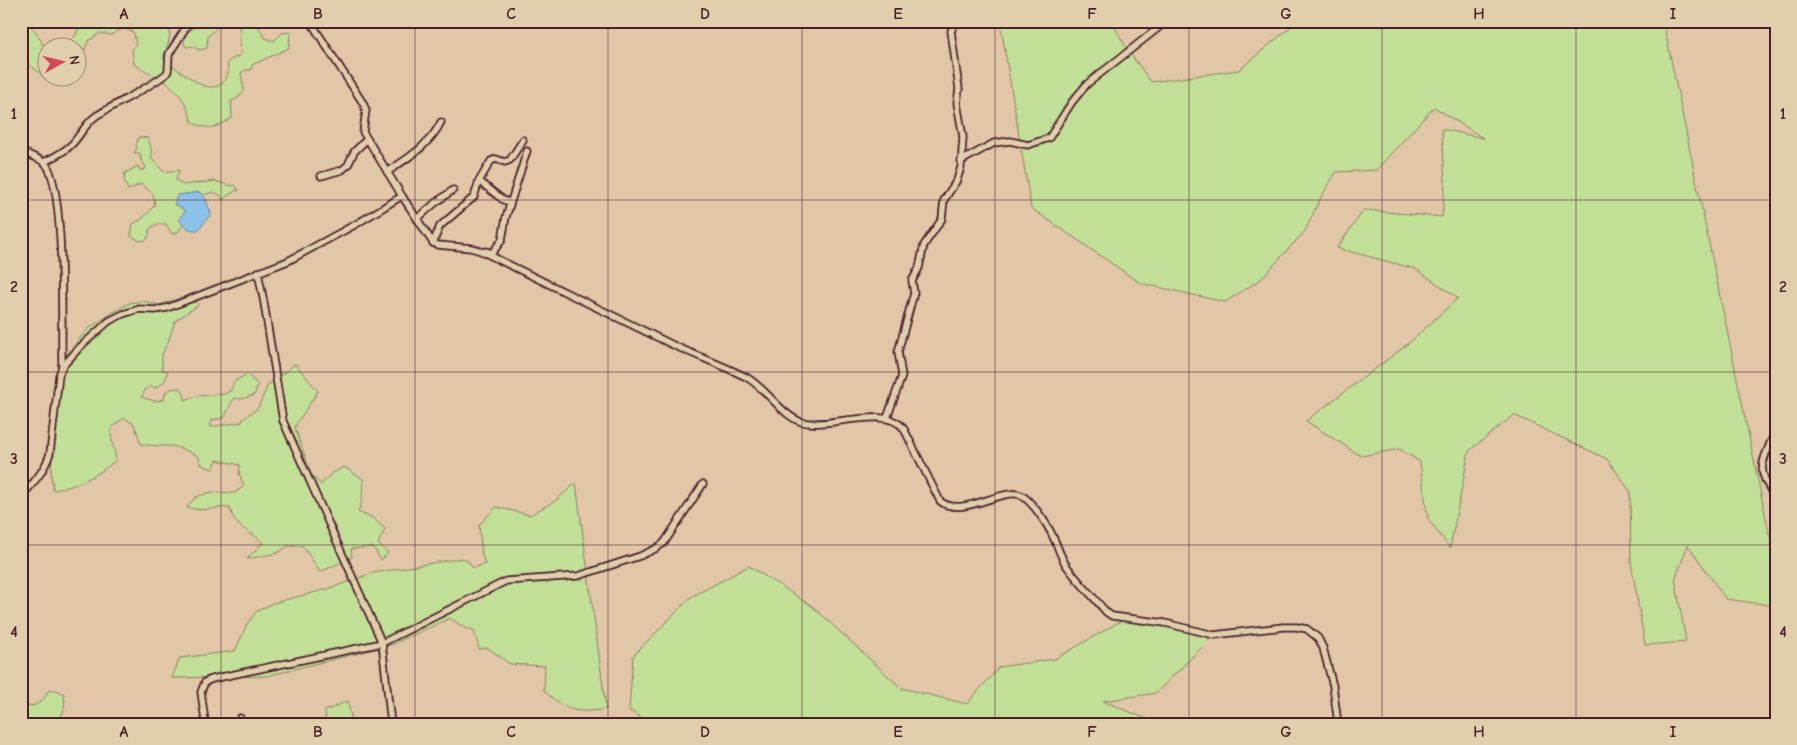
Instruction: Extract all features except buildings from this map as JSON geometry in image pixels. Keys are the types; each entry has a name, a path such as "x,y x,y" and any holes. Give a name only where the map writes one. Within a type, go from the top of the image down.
{"street":[{"path":"44,162 59,155 72,144 89,121 166,74 168,71 169,54 190,21"},
{"path":"310,21 363,103 366,110 363,132 366,140 433,243 492,252 502,240 504,224 527,151"},
{"path":"887,418 902,376 898,352 914,293 913,278 919,268 924,246 942,219 944,200 957,180 961,161 963,137 958,103 960,89 951,32 954,25 963,21"},
{"path":"961,161 994,143 1010,141 1024,145 1049,138 1072,102 1087,84 1167,21"},
{"path":"387,172 426,144 436,132 441,122"},
{"path":"321,176 342,170 348,164 354,152 366,140"},
{"path":"433,243 440,226 474,198 479,181 492,161 496,159 505,162 510,160 523,140"},
{"path":"21,151 44,162 50,171 56,192 61,260 62,367"},
{"path":"479,181 510,203"},
{"path":"417,218 453,190"},
{"path":"21,497 44,470 50,453 58,374 80,348 109,321 139,309 155,310 167,308 288,260 358,223 402,196"},
{"path":"481,250 676,346 747,378 790,416 800,421 818,422 887,418 898,422 904,430 937,497 943,504 951,506 974,505 1014,493 1027,499 1052,534 1061,557 1069,569 1106,612 1112,616 1165,623 1214,635 1290,627 1303,628 1309,631 1318,638 1323,648 1333,686 1338,724"},
{"path":"258,272 283,421 382,643 391,724"},
{"path":"1776,436 1772,439 1761,467 1764,478 1776,500"},
{"path":"205,721 201,692 205,682 382,643 506,581 578,576 640,556 655,549 664,543 703,484"}],"green space":[{"path":"21,21 30,26 39,38 38,72 23,59 24,51 21,43"},
{"path":"81,21 167,21 170,35 163,58 202,85 214,87 219,86 226,79 228,75 227,63 241,55 239,21 255,21 265,38 274,41 282,33 290,32 289,48 252,65 251,70 245,70 241,73 244,91 238,98 231,101 232,118 212,127 203,127 192,122 177,91 134,64 132,50 136,45 134,33 124,28 111,35 100,33 88,41 88,38 73,38 76,35"},
{"path":"205,21 221,21 219,26 208,36 207,48 199,50 193,46 186,47 184,43 186,33"},
{"path":"1006,21 1111,21 1129,52 1151,82 1239,70 1298,21 1663,21 1776,567 1776,606 1726,599 1688,545 1675,579 1686,642 1645,645 1631,562 1630,491 1607,459 1514,415 1469,451 1450,548 1428,519 1420,462 1400,449 1361,456 1306,421 1408,344 1458,298 1416,269 1337,248 1364,210 1442,217 1445,182 1442,129 1483,138 1434,107 1376,170 1336,172 1320,199 1305,231 1260,280 1225,302 1140,283 1031,208 1001,27"},
{"path":"139,137 148,138 152,152 151,158 164,172 179,170 176,180 183,185 215,181 231,186 235,185 239,191 236,190 223,200 220,195 213,192 203,195 200,192 191,194 179,206 185,211 180,219 183,225 177,233 172,234 166,224 156,224 149,230 146,240 140,241 131,236 133,224 142,219 155,205 153,194 141,184 128,190 124,180 125,173 138,166 140,170 144,170 146,167 141,160 140,153 134,153"},
{"path":"190,295 198,305 175,321 162,354 162,369 168,372 164,382 155,388 150,386 141,397 154,401 164,400 165,393 171,389 180,388 184,393 185,400 197,396 225,394 231,390 234,382 247,374 258,385 254,395 242,399 234,398 224,418 212,420 210,427 242,422 243,419 258,408 268,385 295,364 318,391 295,428 311,474 321,485 331,474 344,467 363,479 362,501 358,512 373,518 385,529 378,544 388,553 381,560 373,547 351,549 352,557 320,572 303,546 288,546 277,553 247,559 263,543 235,521 230,508 193,509 187,507 196,497 211,492 235,493 244,486 239,473 240,465 217,460 213,469 202,465 198,456 181,449 170,446 141,444 134,424 124,418 112,427 111,436 116,460 87,480 53,490 51,472 58,364 89,328 130,303 142,301 159,305"},
{"path":"576,483 606,709 579,711 559,703 544,691 545,666 510,664 488,648 479,649 474,630 465,628 450,618 391,645 266,676 172,678 180,658 235,651 247,624 256,612 273,603 328,589 373,573 462,558 468,561 473,568 485,564 482,555 479,525 496,507 530,515 555,501"},
{"path":"749,566 812,606 901,688 967,704 999,667 1055,659 1126,618 1214,635 1156,693 1103,701 1159,724 648,724 648,722 629,710 633,656 691,597"},
{"path":"57,690 64,694 65,705 63,713 59,718 46,723 21,724 21,704 30,706 37,704 44,699 48,691"},
{"path":"348,701 352,724 326,724 325,711"}],"water":[{"path":"200,192 206,200 211,214 198,230 192,230 179,219 185,211 179,206 174,205 177,195"}]}
